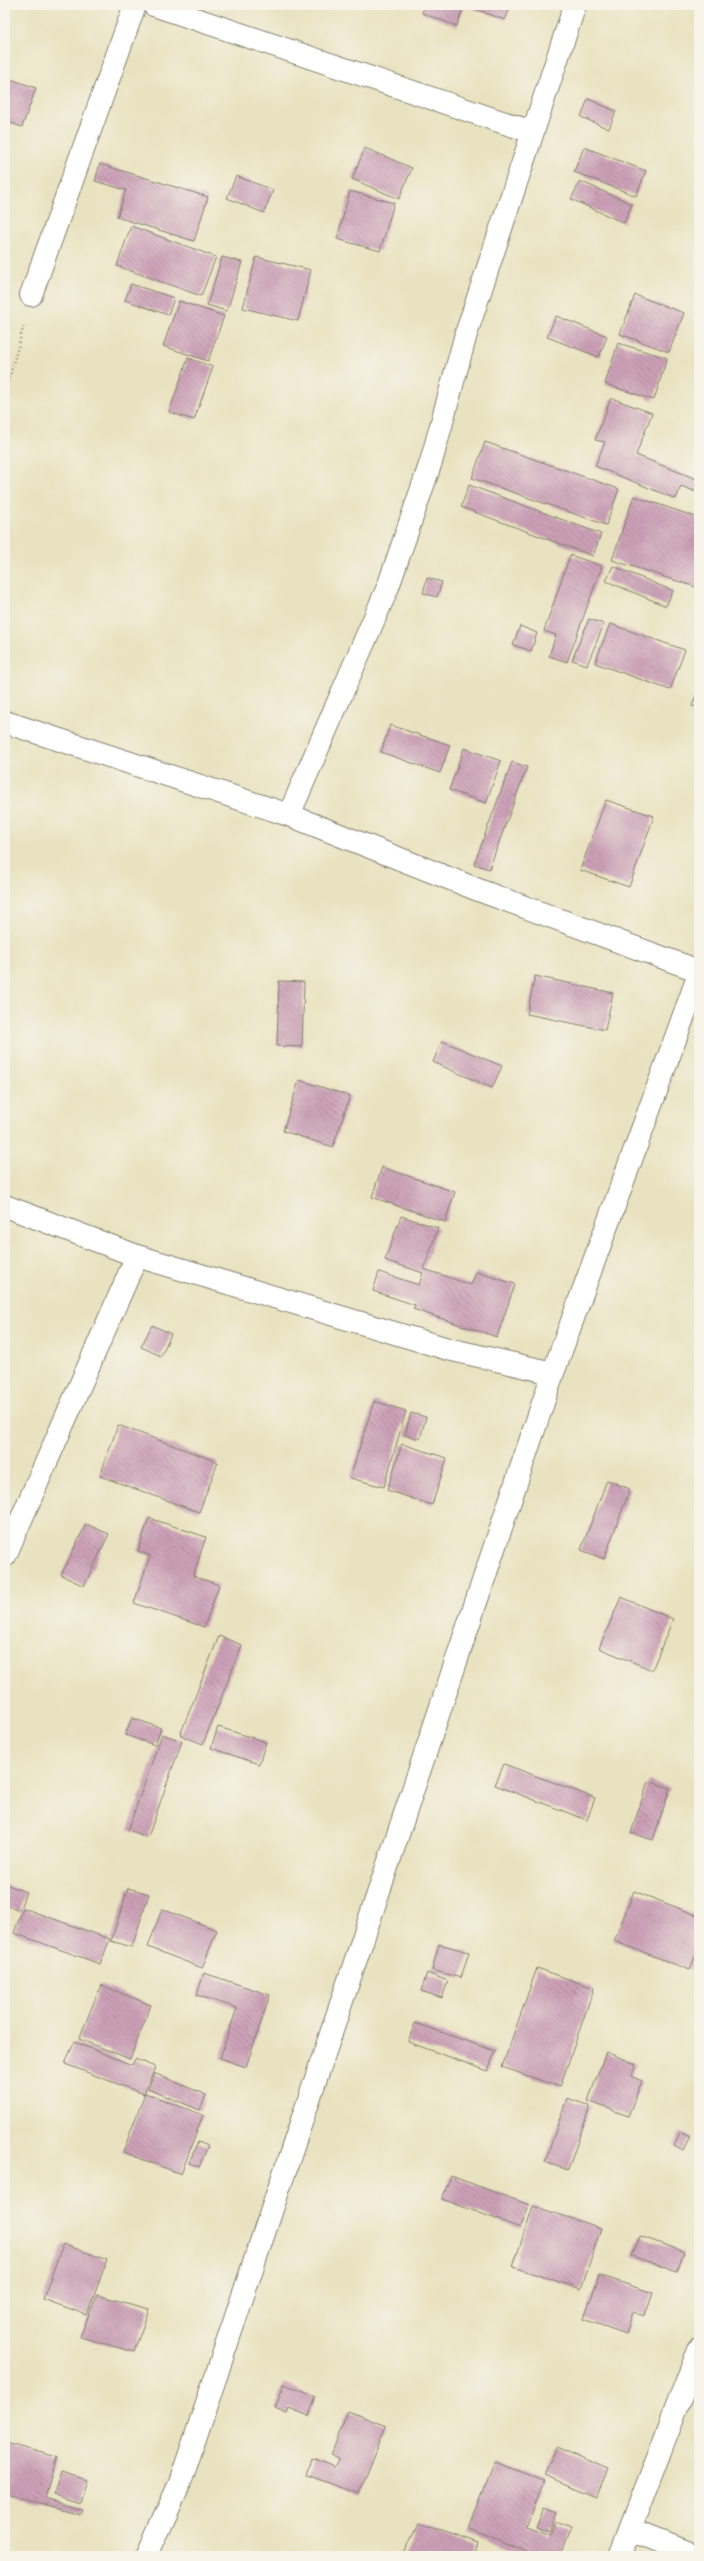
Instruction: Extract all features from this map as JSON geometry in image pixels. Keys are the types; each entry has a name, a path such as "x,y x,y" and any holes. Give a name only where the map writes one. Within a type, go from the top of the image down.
{"street":[{"path":"31,295 135,5"},
{"path":"154,5 532,132"},
{"path":"290,815 390,580 431,462 466,334 532,132 576,5"},
{"path":"5,722 290,815 481,891 699,971"},
{"path":"147,2556 183,2475 553,1373 699,974"},
{"path":"5,1206 137,1256 440,1347 553,1373"},
{"path":"5,1556 137,1256"},
{"path":"620,2556 699,2349"},
{"path":"630,2530 696,2556"}],"path":[{"path":"5,394 16,360 31,295"}],"building":[{"path":"425,5 464,5 457,26 422,13"},
{"path":"464,5 511,5 505,20"},
{"path":"5,77 36,88 22,127 5,121"},
{"path":"588,99 616,111 609,129 581,117"},
{"path":"584,147 646,171 636,196 574,172"},
{"path":"365,148 412,168 399,199 352,179"},
{"path":"100,164 208,197 194,241 117,217 126,190 95,181"},
{"path":"236,176 273,190 264,213 227,198"},
{"path":"580,181 632,204 624,223 571,199"},
{"path":"350,191 394,203 380,251 337,239"},
{"path":"131,226 216,257 201,296 117,266"},
{"path":"222,257 242,262 227,311 207,305"},
{"path":"256,257 311,270 298,321 243,308"},
{"path":"131,284 174,298 168,315 125,300"},
{"path":"635,295 684,313 669,352 620,334"},
{"path":"179,301 224,316 208,361 163,346"},
{"path":"556,316 607,336 599,357 547,337"},
{"path":"618,343 667,358 654,400 605,384"},
{"path":"188,358 213,367 194,420 169,412"},
{"path":"611,398 652,413 636,455 699,480 699,493 681,486 676,499 595,466 605,442 595,440"},
{"path":"485,442 619,489 606,525 472,478"},
{"path":"469,485 601,534 593,556 461,507"},
{"path":"634,496 699,518 699,588 612,560"},
{"path":"570,555 602,566 567,662 549,656 556,635 544,631"},
{"path":"613,566 673,591 666,606 606,581"},
{"path":"427,578 442,582 437,597 423,593"},
{"path":"589,619 604,624 587,665 572,660"},
{"path":"610,624 685,650 670,690 595,663"},
{"path":"520,626 537,633 531,651 513,645"},
{"path":"699,687 699,708 692,706"},
{"path":"390,725 450,745 440,773 381,752"},
{"path":"464,748 501,761 486,803 449,790"},
{"path":"512,762 527,767 489,869 474,864"},
{"path":"606,800 654,816 629,887 580,870"},
{"path":"535,976 613,993 605,1030 527,1014"},
{"path":"279,981 304,982 302,1047 277,1046"},
{"path":"442,1041 502,1066 492,1088 433,1062"},
{"path":"299,1080 350,1096 333,1147 283,1131"},
{"path":"382,1167 455,1192 445,1222 372,1197"},
{"path":"401,1216 438,1228 424,1269 471,1285 476,1272 515,1284 497,1337 413,1309 415,1305 373,1291 379,1272 419,1285 423,1273 385,1260"},
{"path":"152,1325 171,1334 161,1356 141,1347"},
{"path":"374,1401 406,1411 384,1487 350,1478"},
{"path":"411,1413 426,1417 420,1439 405,1435"},
{"path":"118,1425 218,1462 199,1512 100,1476"},
{"path":"402,1444 447,1458 432,1505 387,1490"},
{"path":"607,1480 630,1489 604,1559 581,1550"},
{"path":"149,1518 206,1537 193,1576 219,1585 204,1627 134,1603 150,1556 138,1551"},
{"path":"86,1524 109,1534 84,1586 61,1575"},
{"path":"621,1597 673,1619 652,1670 599,1648"},
{"path":"219,1636 242,1645 203,1744 180,1735"},
{"path":"132,1718 161,1728 155,1745 125,1735"},
{"path":"218,1727 266,1742 259,1764 211,1748"},
{"path":"162,1734 182,1741 148,1837 128,1830"},
{"path":"504,1764 595,1798 587,1820 495,1785"},
{"path":"648,1781 670,1788 653,1840 631,1833"},
{"path":"5,1884 26,1892 19,1911 5,1905"},
{"path":"128,1888 149,1894 132,1947 111,1941"},
{"path":"634,1891 699,1916 699,1952 697,1951 690,1970 614,1941"},
{"path":"23,1908 110,1939 100,1964 14,1933"},
{"path":"162,1909 217,1930 202,1968 148,1947"},
{"path":"439,1944 469,1952 461,1978 432,1970"},
{"path":"537,1968 594,1988 560,2087 502,2067"},
{"path":"204,1973 270,1995 246,2067 220,2058 237,2008 197,1995"},
{"path":"427,1973 448,1981 442,1998 421,1991"},
{"path":"101,1985 151,2005 130,2059 79,2039"},
{"path":"415,2023 495,2051 488,2071 408,2042"},
{"path":"74,2042 132,2065 135,2059 155,2067 144,2094 65,2064"},
{"path":"606,2052 636,2064 631,2076 642,2081 628,2116 588,2101"},
{"path":"154,2073 206,2095 200,2110 148,2089"},
{"path":"145,2093 203,2115 181,2174 123,2152"},
{"path":"567,2098 590,2106 568,2170 545,2162"},
{"path":"680,2132 690,2137 683,2151 674,2146"},
{"path":"198,2142 208,2146 199,2167 189,2163"},
{"path":"451,2176 529,2205 520,2228 442,2199"},
{"path":"533,2206 601,2228 581,2289 513,2267"},
{"path":"640,2236 684,2252 677,2272 632,2256"},
{"path":"63,2244 107,2260 87,2315 43,2299"},
{"path":"599,2275 653,2293 645,2316 633,2312 626,2334 584,2319"},
{"path":"97,2295 149,2309 134,2352 80,2337"},
{"path":"284,2384 316,2397 309,2416 289,2408 287,2414 275,2409"},
{"path":"348,2411 386,2426 359,2494 307,2475 312,2458 334,2467 339,2458 331,2455"},
{"path":"5,2443 57,2457 45,2498 83,2509 81,2514 5,2494"},
{"path":"556,2447 608,2469 596,2497 544,2475"},
{"path":"495,2462 544,2481 526,2527 550,2536 555,2522 571,2528 560,2556 534,2556 468,2530"},
{"path":"61,2472 87,2480 80,2502 54,2494"},
{"path":"544,2507 557,2512 549,2532 536,2527"},
{"path":"418,2522 477,2543 473,2556 402,2556"}]}
